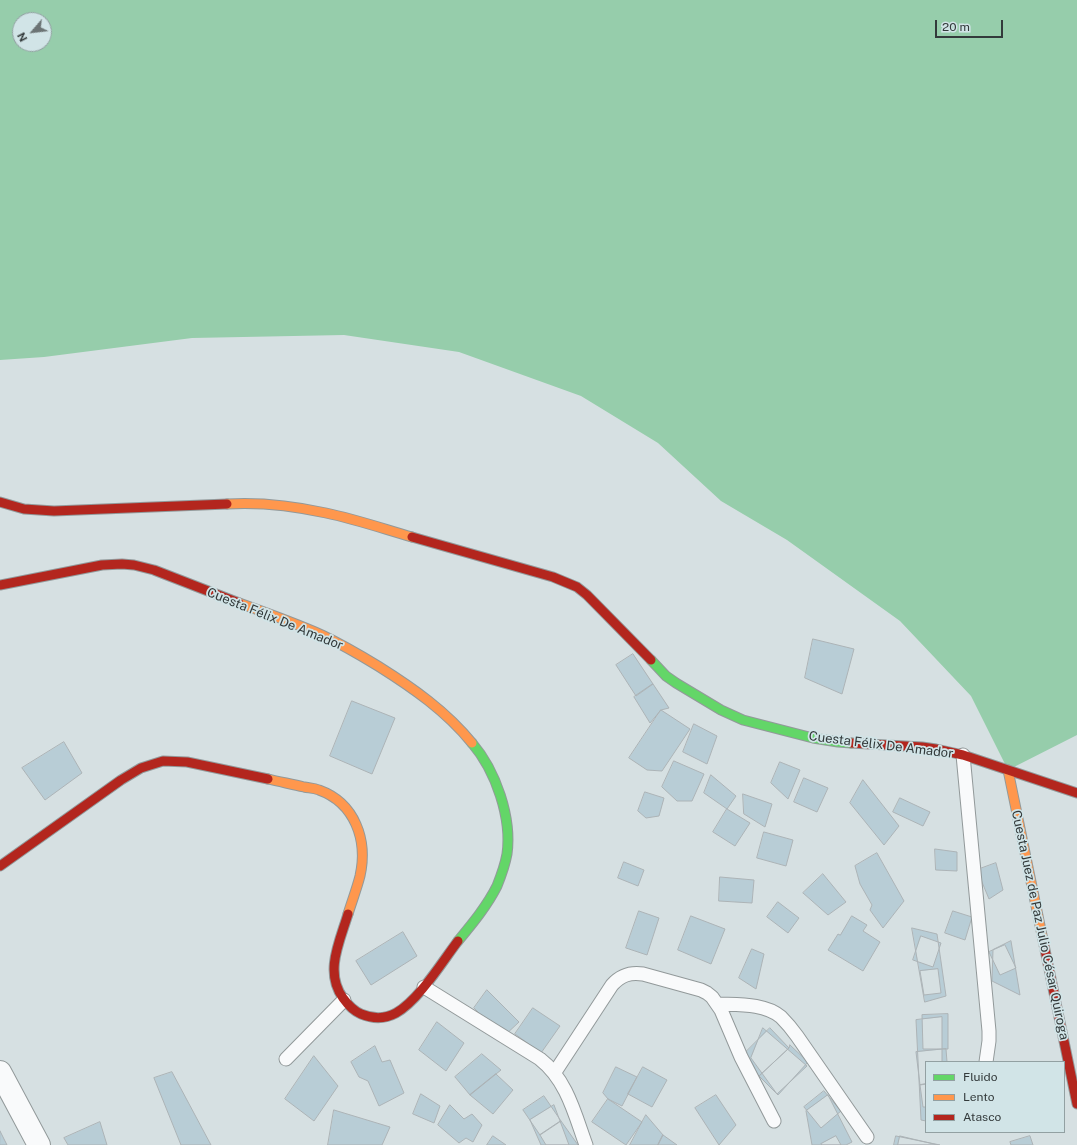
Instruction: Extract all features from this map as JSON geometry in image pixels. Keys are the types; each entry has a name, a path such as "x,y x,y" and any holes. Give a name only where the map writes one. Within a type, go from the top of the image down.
{"street":[{"name":"Cuesta Félix De Amador","path":"0,502 24,509 54,511 245,503 285,506 326,513 565,581 577,587 595,602 666,676 721,710 743,720 768,728 850,744 922,747 942,750 963,755 1077,793"},
{"name":"Cuesta Félix De Amador","path":"0,585 102,564 127,564 154,570 319,634 353,651 417,691 448,716 462,730 474,745 494,778 505,816 508,835 504,870 490,899 424,987 406,1006 396,1013 373,1017 362,1015 352,1009 344,1000 337,988 334,977 336,953 360,876 362,864 361,838 350,813 341,803 318,790 186,762 163,761 141,768 121,780 0,866"},
{"name":"Cuesta Juez de Paz Julio César Quiroga","path":"1008,770 1077,1104"},
{"path":"0,1072 39,1145"}],"lane":[{"path":"963,755 989,1031 986,1061"},
{"path":"554,1072 612,985 622,976 628,974 643,974 701,990 707,993 718,1004 722,1010 741,1056 774,1121"},
{"path":"424,987 548,1065 565,1090 586,1145"},
{"path":"286,1059 344,1000"},
{"path":"718,1004 758,1007 770,1010 780,1016 797,1036 867,1137"}],"green space":[{"path":"0,0 1077,0 1077,735 1008,770 971,696 900,621 787,540 721,501 658,443 581,396 459,352 344,335 192,338 44,357 0,360"}],"building":[{"path":"813,639 854,649 842,694 805,678"},
{"path":"633,654 653,684 636,696 616,665"},
{"path":"653,684 669,708 661,710 650,723 634,697"},
{"path":"352,701 395,718 372,774 330,756"},
{"path":"661,710 690,729 662,771 647,770 629,758"},
{"path":"694,724 717,736 707,764 683,752"},
{"path":"64,742 82,773 45,800 22,768"},
{"path":"674,761 704,774 692,801 677,801 662,787"},
{"path":"780,762 800,770 788,799 771,783"},
{"path":"711,775 736,796 727,809 704,793"},
{"path":"804,778 828,788 817,812 794,802"},
{"path":"863,780 899,826 884,845 850,803"},
{"path":"645,792 664,798 659,816 646,818 638,811"},
{"path":"743,794 772,804 765,827 744,814"},
{"path":"900,798 930,812 923,826 893,812"},
{"path":"727,809 750,823 735,846 713,832"},
{"path":"764,832 793,840 786,866 757,858"},
{"path":"935,849 957,852 957,871 936,870"},
{"path":"877,853 904,901 883,928 870,910 872,905 860,884 855,866"},
{"path":"624,862 644,870 638,886 618,878"},
{"path":"996,863 1003,890 989,899 977,870"},
{"path":"823,874 846,902 828,915 803,893"},
{"path":"720,877 754,880 752,903 719,901"},
{"path":"778,902 799,918 788,933 767,917"},
{"path":"639,911 659,918 647,955 626,948"},
{"path":"953,911 972,917 965,940 945,933"},
{"path":"691,916 725,929 711,964 678,950"},
{"path":"852,916 867,925 863,931 880,942 863,971 828,950"},
{"path":"912,928 937,934 946,996 925,1002"},
{"path":"403,932 417,956 371,985 356,961"},
{"path":"921,936 941,943 933,967 913,960"},
{"path":"1011,941 1020,995 992,981 993,950"},
{"path":"1005,945 1016,968 1000,975 989,952"},
{"path":"752,949 764,954 756,989 739,978"},
{"path":"938,969 941,993 924,995 920,971"},
{"path":"487,990 519,1022 503,1037 474,1008"},
{"path":"533,1008 560,1026 541,1053 515,1034"},
{"path":"948,1014 948,1049 923,1049 922,1015"},
{"path":"942,1017 942,1061 925,1061 925,1121 921,1120 916,1020"},
{"path":"437,1022 464,1043 446,1071 419,1050"},
{"path":"763,1028 807,1066 777,1094 751,1058"},
{"path":"770,1028 789,1048 759,1076 741,1057"},
{"path":"790,1045 808,1062 778,1095 759,1076 789,1048"},
{"path":"375,1046 382,1062 390,1060 404,1093 379,1106 368,1081 359,1077 351,1062"},
{"path":"946,1049 947,1061 925,1061 925,1084 920,1085 916,1052"},
{"path":"482,1054 501,1070 470,1095 455,1077"},
{"path":"314,1056 338,1086 314,1121 285,1099"},
{"path":"616,1067 637,1077 622,1106 608,1099 603,1093"},
{"path":"643,1067 667,1080 652,1107 628,1094"},
{"path":"172,1072 211,1145 181,1145 154,1078"},
{"path":"496,1074 513,1090 493,1114 470,1095"},
{"path":"925,1084 925,1107 923,1107 920,1085"},
{"path":"824,1091 841,1111 821,1128 804,1107"},
{"path":"421,1094 440,1106 434,1123 413,1114"},
{"path":"716,1095 736,1125 719,1145 695,1108"},
{"path":"828,1095 852,1142 846,1145 812,1145 806,1111"},
{"path":"544,1096 561,1121 540,1135 523,1110"},
{"path":"608,1099 642,1122 626,1145 592,1122"},
{"path":"450,1105 464,1119 472,1114 482,1125 473,1142 466,1138 459,1143 438,1125"},
{"path":"554,1105 569,1145 541,1145 530,1120"},
{"path":"334,1110 390,1127 382,1145 328,1145"},
{"path":"646,1115 663,1135 658,1145 630,1145"},
{"path":"561,1121 578,1145 546,1145 540,1135"},
{"path":"100,1122 107,1145 68,1145 64,1138"},
{"path":"0,1131 7,1145 0,1145"},
{"path":"663,1135 677,1145 658,1145"},
{"path":"493,1136 506,1145 487,1145"},
{"path":"836,1136 841,1145 821,1144"},
{"path":"896,1136 940,1145 894,1145"},
{"path":"900,1136 938,1145 898,1145"},
{"path":"1030,1136 1033,1145 1011,1145 1010,1142"}],"traffic: fast":[{"path":"651,660 666,676 676,683 721,710 743,720 813,738 851,743"},
{"path":"458,941 489,901 497,886 507,854 508,840 504,810 495,781 481,754 472,743"}],"traffic: slow":[{"path":"227,504 264,504 314,511 348,518 412,537"},
{"path":"239,603 322,635 371,662 404,683 440,710 472,743"},
{"path":"1008,770 1043,940"},
{"path":"268,779 319,790 342,804 350,813 360,836 362,863 359,881 348,914"}],"traffic: jam":[{"path":"0,502 24,509 54,511 227,504"},
{"path":"412,537 553,577 577,587 587,595 651,660"},
{"path":"0,585 102,565 122,564 134,565 154,570 239,603"},
{"path":"851,743 936,749 963,755 1077,793"},
{"path":"0,866 121,780 141,768 163,761 187,762 268,779"},
{"path":"348,914 335,956 335,978 337,988 343,998 358,1013 365,1016 379,1018 388,1016 405,1007 422,990 458,941"},
{"path":"1043,940 1077,1104"}]}
